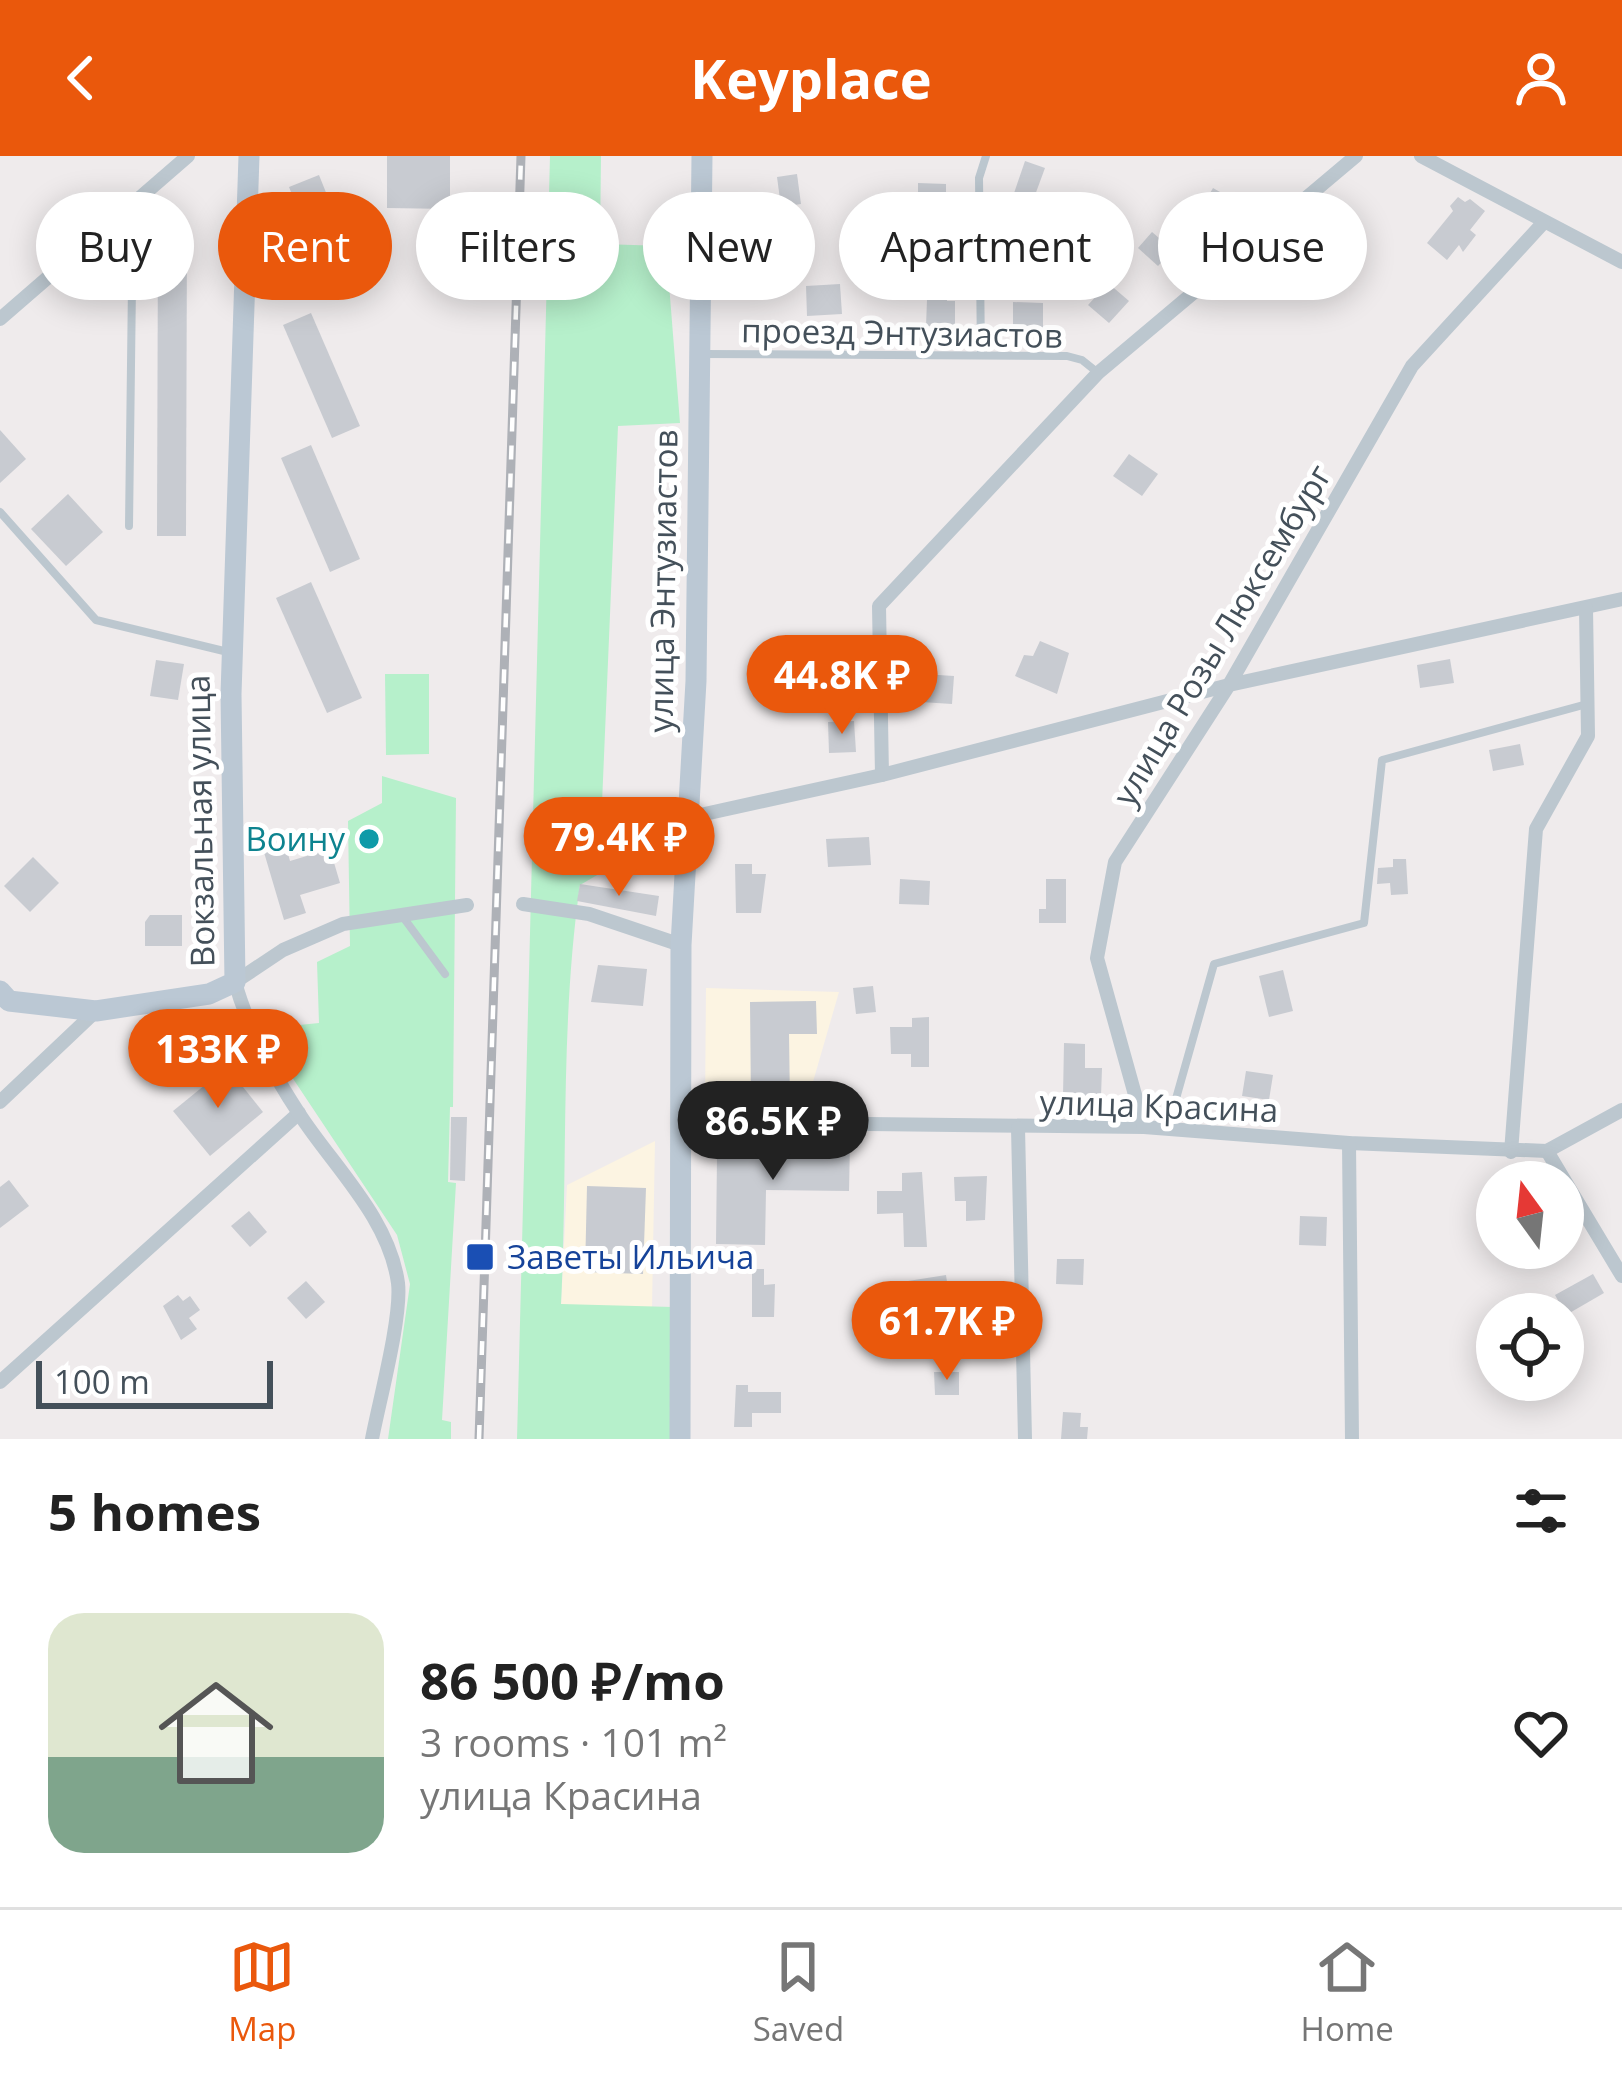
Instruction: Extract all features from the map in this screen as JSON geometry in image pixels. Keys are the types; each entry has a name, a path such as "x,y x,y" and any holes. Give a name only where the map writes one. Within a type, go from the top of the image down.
{"street":[{"path":"147,192 188,156"},
{"name":"Вокзальная улица","path":"249,156 231,653 235,982 246,1020 298,1113 369,1210 388,1247 398,1286 372,1439"},
{"name":"улица Энтузиастов","path":"680,1439 681,945 691,817 702,156"},
{"path":"883,776 879,606 1099,373 1356,156"},
{"path":"1420,156 1622,262"},
{"name":"улица Розы Люксембург","path":"1144,1127 1097,958 1114,862 1229,686 1412,366 1544,222"},
{"path":"0,319 36,288"},
{"path":"691,817 883,776 1229,686 1622,599"},
{"path":"1510,1152 1536,829 1588,736 1586,608"},
{"path":"523,904 589,914 681,945"},
{"path":"0,991 9,1000 96,1011 209,994 283,950 343,924 467,905"},
{"path":"0,1102 96,1011"},
{"name":"улица Красина","path":"682,1122 1144,1127 1510,1152 1547,1151 1622,1110"},
{"path":"0,1382 298,1113"},
{"path":"1018,1128 1024,1439"},
{"path":"1349,1143 1352,1439"},
{"path":"1547,1151 1622,1276"}],"lane":[{"path":"981,356 979,178 986,156"},
{"path":"129,526 132,300"},
{"name":"проезд Энтузиастов","path":"700,354 1074,357 1099,373"},
{"path":"0,512 96,620 231,653"},
{"path":"1167,1129 1214,964 1364,923 1382,760 1587,704"},
{"path":"401,915 445,974"}],"shaded area":[{"path":"706,988 839,992 806,1106 705,1107"},
{"path":"655,1141 652,1308 561,1305 567,1185"}],"green space":[{"path":"550,156 601,156 601,192 549,192"},
{"path":"619,245 643,245 643,300 670,300 680,423 618,426 599,874 580,885 570,989 561,1304 673,1307 672,1439 517,1439 546,300 619,300"},
{"path":"385,674 429,674 429,754 386,755"},
{"path":"382,776 456,798 448,1182 456,1183 442,1420 451,1422 451,1439 388,1439 410,1284 397,1235 260,1029 319,1023 317,962 350,946 348,821 382,803"}],"building":[{"path":"387,156 450,156 450,192 416,192 416,208 392,208 392,192 387,192"},
{"path":"1025,161 1045,168 1036,192 1014,192"},
{"path":"797,174 799,192 779,192 777,177"},
{"path":"319,175 326,192 291,192 289,187"},
{"path":"918,183 946,184 946,192 918,192"},
{"path":"1458,197 1465,202 1470,199 1485,211 1470,230 1476,235 1463,252 1459,245 1447,260 1427,243 1453,211 1450,206"},
{"path":"1152,232 1158,237 1158,266 1138,248"},
{"path":"839,284 842,314 807,316 806,300 815,300 815,285"},
{"path":"158,300 187,300 186,536 157,536"},
{"path":"927,300 955,301 955,326 926,326"},
{"path":"1093,300 1129,301 1109,323 1088,305"},
{"path":"1013,302 1043,303 1043,332 1013,332"},
{"path":"311,313 360,426 332,438 283,325"},
{"path":"0,430 26,459 0,483"},
{"path":"311,445 360,559 330,572 281,458"},
{"path":"1129,454 1158,474 1142,496 1113,476"},
{"path":"68,494 103,532 66,566 31,529"},
{"path":"311,582 362,698 327,713 276,598"},
{"path":"1040,641 1069,653 1057,694 1015,676 1024,655 1033,656"},
{"path":"1450,659 1454,683 1420,688 1417,665"},
{"path":"156,660 184,664 178,700 150,696"},
{"path":"923,674 954,676 952,704 921,702"},
{"path":"854,721 856,752 829,753 828,722"},
{"path":"1520,744 1524,765 1493,771 1489,750"},
{"path":"869,837 871,865 828,867 826,839"},
{"path":"285,843 290,861 330,849 340,883 300,895 306,913 284,920 263,849"},
{"path":"33,857 59,883 30,912 4,886"},
{"path":"1393,859 1406,859 1408,894 1391,895 1390,883 1377,884 1378,868 1393,867"},
{"path":"735,864 752,864 752,874 766,874 761,913 736,913"},
{"path":"900,879 930,881 929,905 899,904"},
{"path":"1046,879 1066,879 1066,923 1039,923 1039,909 1046,909"},
{"path":"580,884 659,896 656,916 577,901"},
{"path":"150,915 182,915 182,946 145,946 145,922"},
{"path":"598,965 647,969 643,1006 591,1002"},
{"path":"1283,970 1293,1011 1269,1017 1259,976"},
{"path":"873,986 876,1012 856,1014 853,988"},
{"path":"816,1001 817,1034 789,1034 790,1103 751,1104 750,1002"},
{"path":"929,1017 929,1067 911,1067 911,1054 891,1054 890,1027 912,1027 912,1018"},
{"path":"1064,1043 1085,1044 1085,1068 1102,1068 1101,1096 1063,1096"},
{"path":"227,1067 263,1112 210,1156 173,1111"},
{"path":"1246,1071 1273,1075 1269,1100 1242,1096"},
{"path":"451,1117 467,1117 465,1181 450,1180"},
{"path":"759,1141 850,1142 849,1191 766,1190 765,1245 716,1244 717,1156 758,1156"},
{"path":"922,1172 927,1247 904,1247 903,1213 877,1214 877,1191 902,1191 902,1173"},
{"path":"987,1176 985,1220 966,1221 966,1201 955,1201 954,1177"},
{"path":"9,1180 29,1206 0,1228 0,1187"},
{"path":"587,1186 646,1188 643,1274 585,1272"},
{"path":"249,1211 267,1232 250,1247 231,1226"},
{"path":"1300,1216 1327,1217 1326,1246 1299,1245"},
{"path":"1057,1259 1084,1259 1083,1285 1056,1284"},
{"path":"752,1269 764,1269 764,1285 775,1284 774,1317 752,1317"},
{"path":"1593,1274 1604,1293 1584,1305 1584,1293 1559,1293"},
{"path":"946,1275 951,1309 927,1312 926,1305 890,1302 889,1284"},
{"path":"306,1281 325,1302 306,1319 287,1298"},
{"path":"178,1295 183,1301 190,1296 200,1310 189,1318 197,1329 181,1340 163,1306"},
{"path":"934,1372 959,1372 959,1395 935,1395"},
{"path":"736,1385 748,1385 748,1392 781,1392 781,1413 752,1413 752,1427 734,1427"},
{"path":"1063,1412 1081,1413 1080,1427 1088,1427 1087,1439 1061,1439"}],"railway":[{"path":"479,1439 521,156"}],"place":[{"name":"Воину","path":"369,839"},
{"name":"Заветы Ильича","path":"480,1257"}]}
